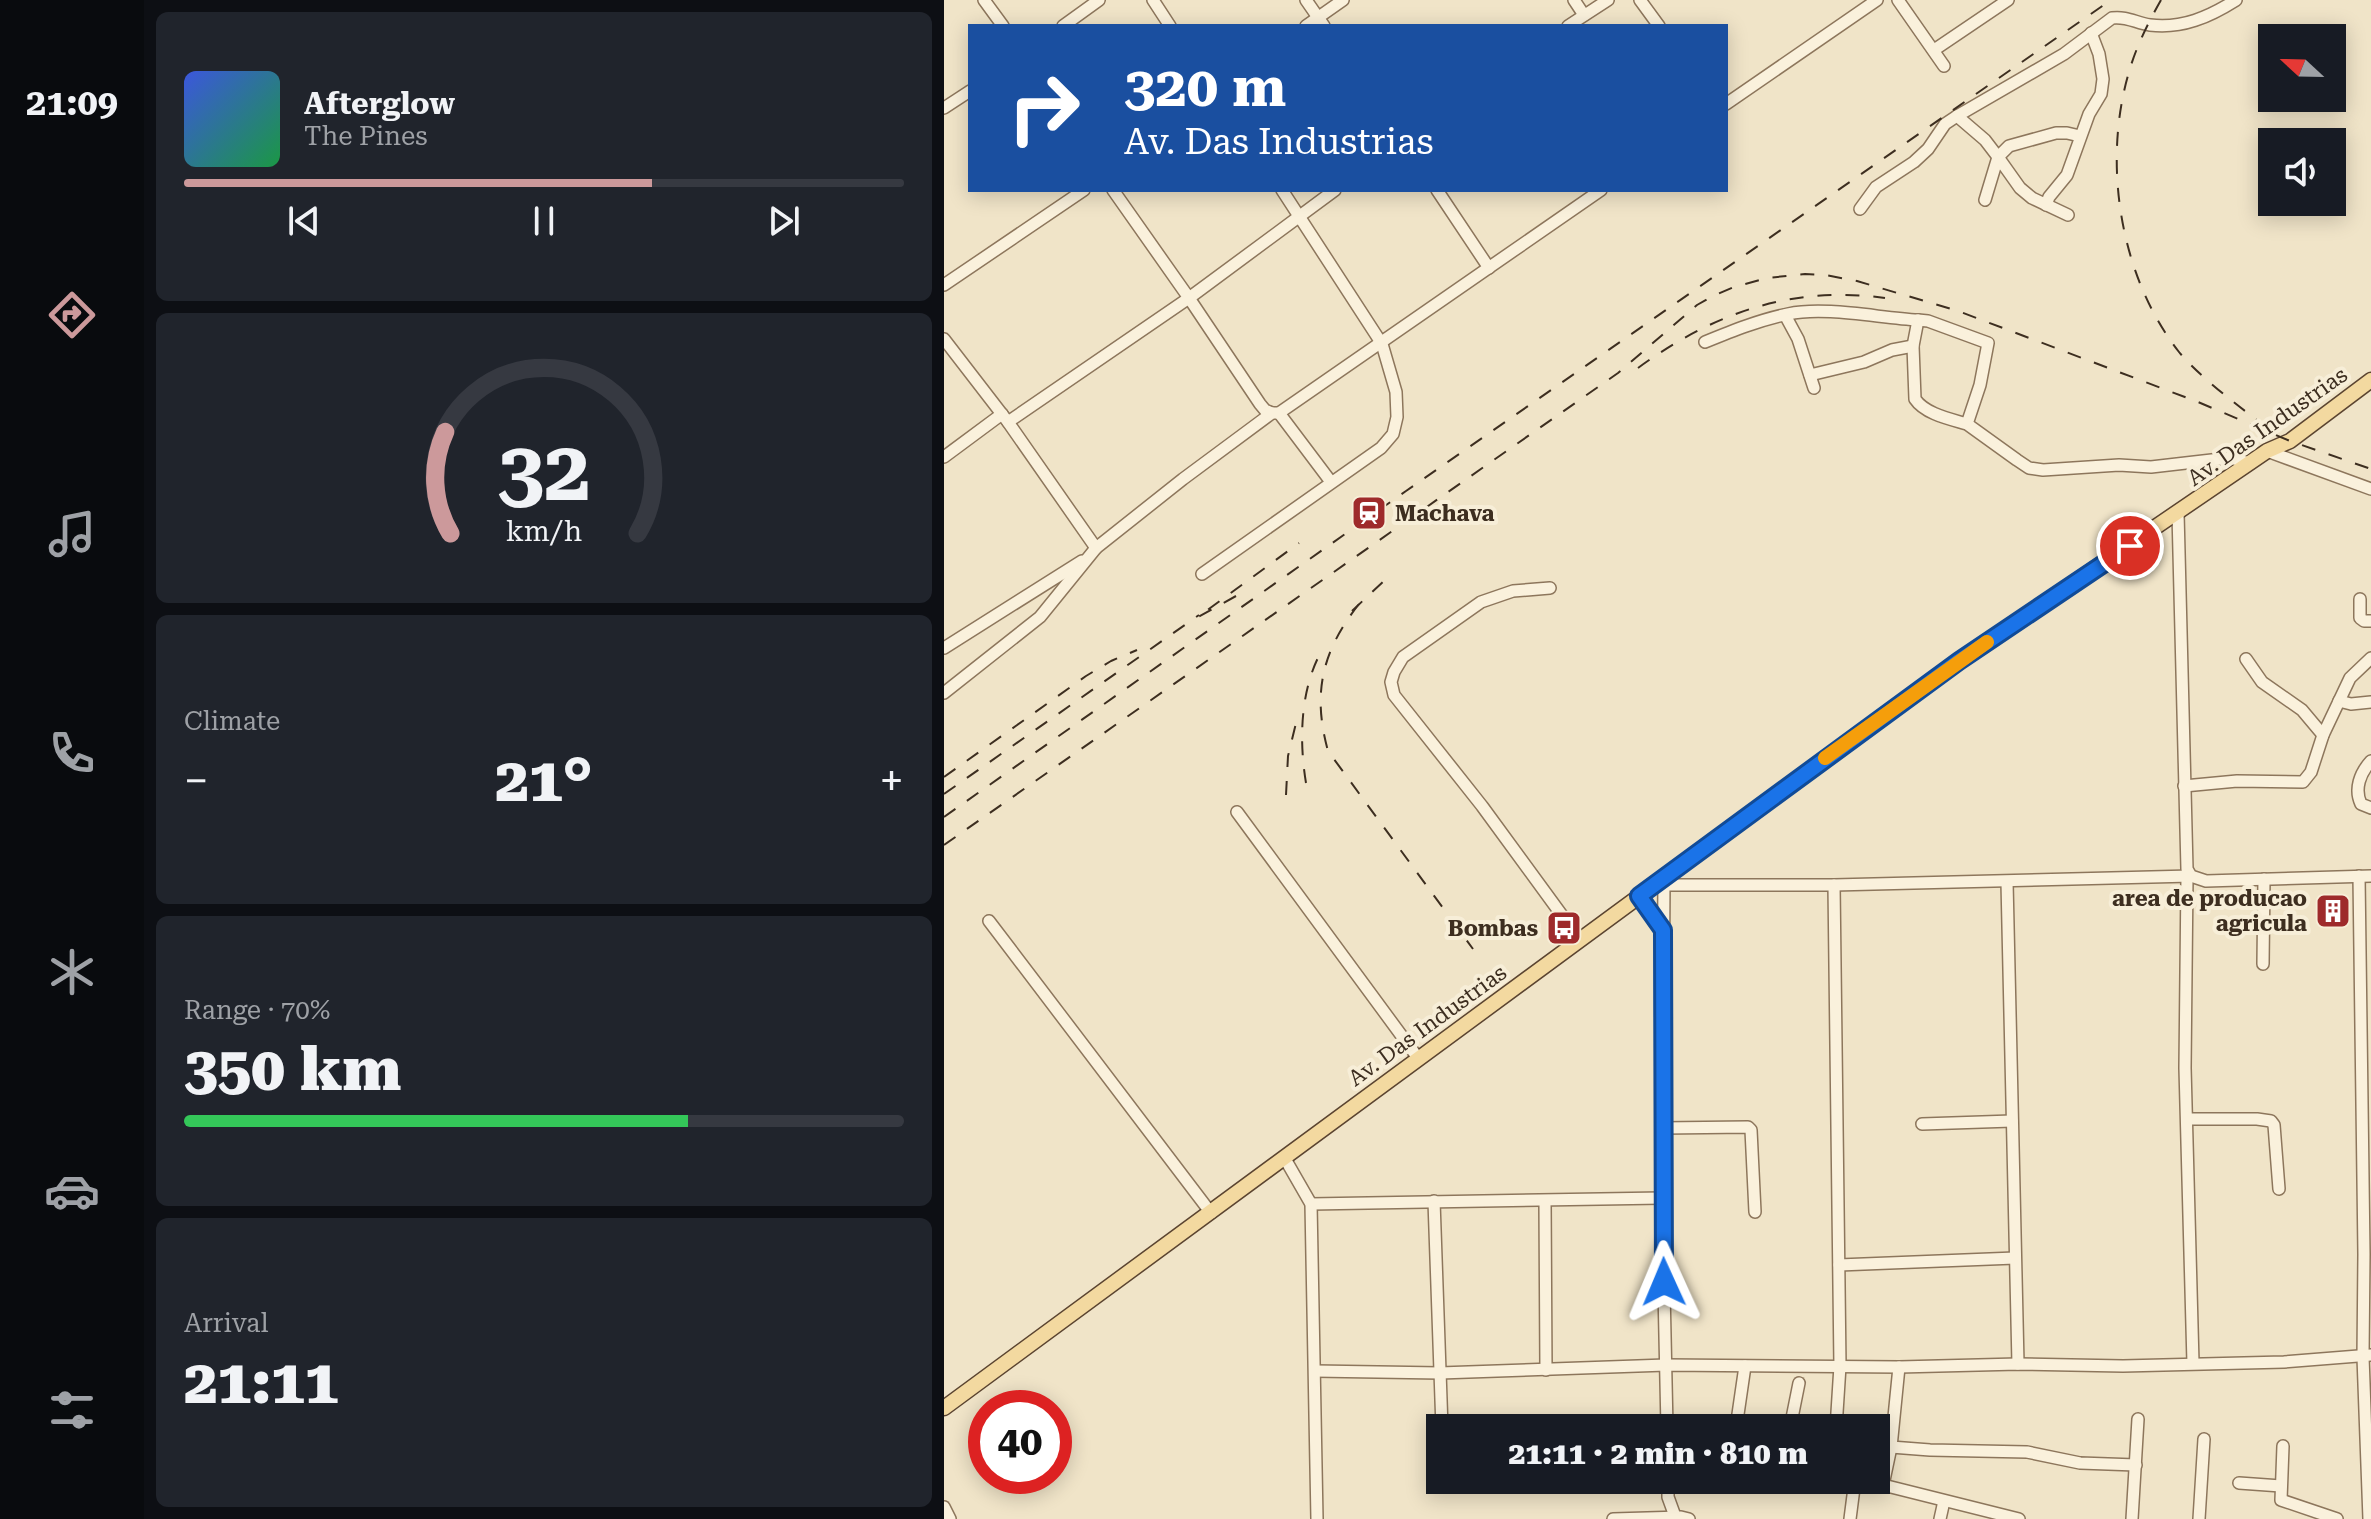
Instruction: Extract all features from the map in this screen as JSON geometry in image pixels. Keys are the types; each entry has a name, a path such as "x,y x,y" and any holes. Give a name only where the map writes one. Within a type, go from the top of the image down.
{"main road":[{"name":"Av. Das Industrias","path":"944,1408 1959,661 2267,451 2290,441 2371,380"}],"street":[{"path":"984,0 1002,24"},
{"path":"1066,24 1099,0"},
{"path":"1153,0 1169,24"},
{"path":"1306,0 1321,22 1343,0"},
{"path":"1574,0 1584,15"},
{"path":"1571,24 1608,0"},
{"path":"1640,0 1658,24"},
{"path":"1728,103 1877,0"},
{"path":"1898,0 1944,66"},
{"path":"1934,50 2008,0"},
{"path":"1860,209 1876,187 1928,149 1945,124 2064,54 2112,18 2122,17 2147,25 2175,25 2203,19 2236,0"},
{"path":"2046,205 2067,175 2089,114 2101,94 2103,79 2099,54 2091,33"},
{"path":"944,108 968,92"},
{"path":"1957,116 1985,140 2020,188 2068,215"},
{"path":"1985,200 1998,157 2009,146 2056,133 2080,136"},
{"path":"944,285 1081,192"},
{"path":"1114,192 1260,404 1265,410 1275,413 1331,482"},
{"path":"1202,574 1381,448 1393,434 1397,417 1396,392 1382,344 1283,192"},
{"path":"944,457 1189,298 1332,192"},
{"path":"1438,192 1489,268"},
{"path":"944,648 1093,552 1183,479 1275,413 1382,344 1598,192"},
{"path":"1705,342 1753,323 1785,315 1845,313 1928,321 1988,343 1980,385 1967,424"},
{"path":"1785,315 1798,339 1814,388"},
{"path":"1918,320 1913,346 1915,399 1919,405 1967,424 2029,468 2151,467 2229,458 2251,463"},
{"path":"944,339 1005,418 1093,552"},
{"path":"1810,375 1913,346"},
{"path":"2267,451 2371,489"},
{"path":"2178,513 2185,861 2189,876 2187,1119 2193,1363"},
{"path":"944,693 1040,617 1093,552"},
{"path":"1550,588 1513,591 1481,602 1403,657 1391,682 1394,695 1482,806 1580,940"},
{"path":"2360,599 2360,618 2371,621"},
{"path":"2184,786 2237,781 2303,782 2311,772 2323,735 2350,678 2371,658"},
{"path":"2246,659 2262,682 2302,710 2323,735"},
{"path":"2339,701 2351,704 2371,702"},
{"path":"2371,761 2363,770 2358,798 2361,804 2371,808"},
{"path":"1237,812 1418,1058"},
{"path":"1667,1414 1662,1198 1664,881 1834,885 2189,876 2206,881 2365,876 2364,1254 2369,1519"},
{"path":"2263,964 2264,879"},
{"path":"2007,882 2018,1364"},
{"path":"1834,885 1840,1366 1837,1414"},
{"path":"1639,896 1663,930"},
{"path":"989,921 1211,1213"},
{"path":"2187,1119 2271,1121 2274,1125 2279,1189"},
{"path":"1922,1124 2012,1121"},
{"path":"1662,1128 1748,1127 1751,1130 1755,1212"},
{"path":"1284,1157 1311,1204 1317,1519"},
{"path":"1311,1204 1662,1198"},
{"path":"1434,1201 1441,1414"},
{"path":"1545,1201 1546,1370"},
{"path":"1839,1265 2015,1258"},
{"path":"1315,1371 1440,1373 1666,1365 2123,1366 2284,1362 2367,1356"},
{"path":"1738,1414 1745,1366"},
{"path":"1890,1452 1899,1367"},
{"path":"1793,1414 1799,1383"},
{"path":"2132,1519 2138,1419"},
{"path":"2199,1519 2204,1439"},
{"path":"2283,1446 2281,1500 2337,1519"},
{"path":"1891,1447 2027,1452 2080,1463 2136,1465"},
{"path":"2239,1483 2281,1486"},
{"path":"1890,1487 2019,1519"},
{"path":"1850,1519 1853,1494"},
{"path":"1660,1518 1668,1497"},
{"path":"1668,1497 1676,1518"},
{"path":"1940,1519 1944,1501"},
{"path":"944,1507 950,1519"},
{"path":"1613,1519 1689,1519"}],"railway":[{"path":"944,817 2111,0"},
{"path":"2161,0 2135,53 2121,107 2117,181 2130,254 2142,289 2179,352 2257,420"},
{"path":"944,845 1618,373 1697,305 1734,287 1767,278 1825,275 1857,281 1958,311 2198,402 2290,441 2371,469"},
{"path":"1638,368 1695,332 1755,308 1818,296 1885,298"},
{"path":"1236,596 1198,617 1299,543"},
{"path":"1352,611 1387,578"},
{"path":"1359,604 1336,639 1324,673 1321,710 1328,751 1473,949"},
{"path":"944,794 1199,615"},
{"path":"944,777 1086,676 1137,650"},
{"path":"1306,783 1302,750 1303,716 1309,683 1321,652"},
{"path":"1286,795 1288,756 1296,723"}],"slow traffic":[{"path":"1825,758 1987,642"}],"place":[{"name":"Machava","path":"1369,513"},
{"name":"area de producao agricula","path":"2333,911"},
{"name":"Bombas","path":"1564,928"}],"route":[{"path":"1664,1282 1663,930 1639,896 1959,661 2130,546"}]}
